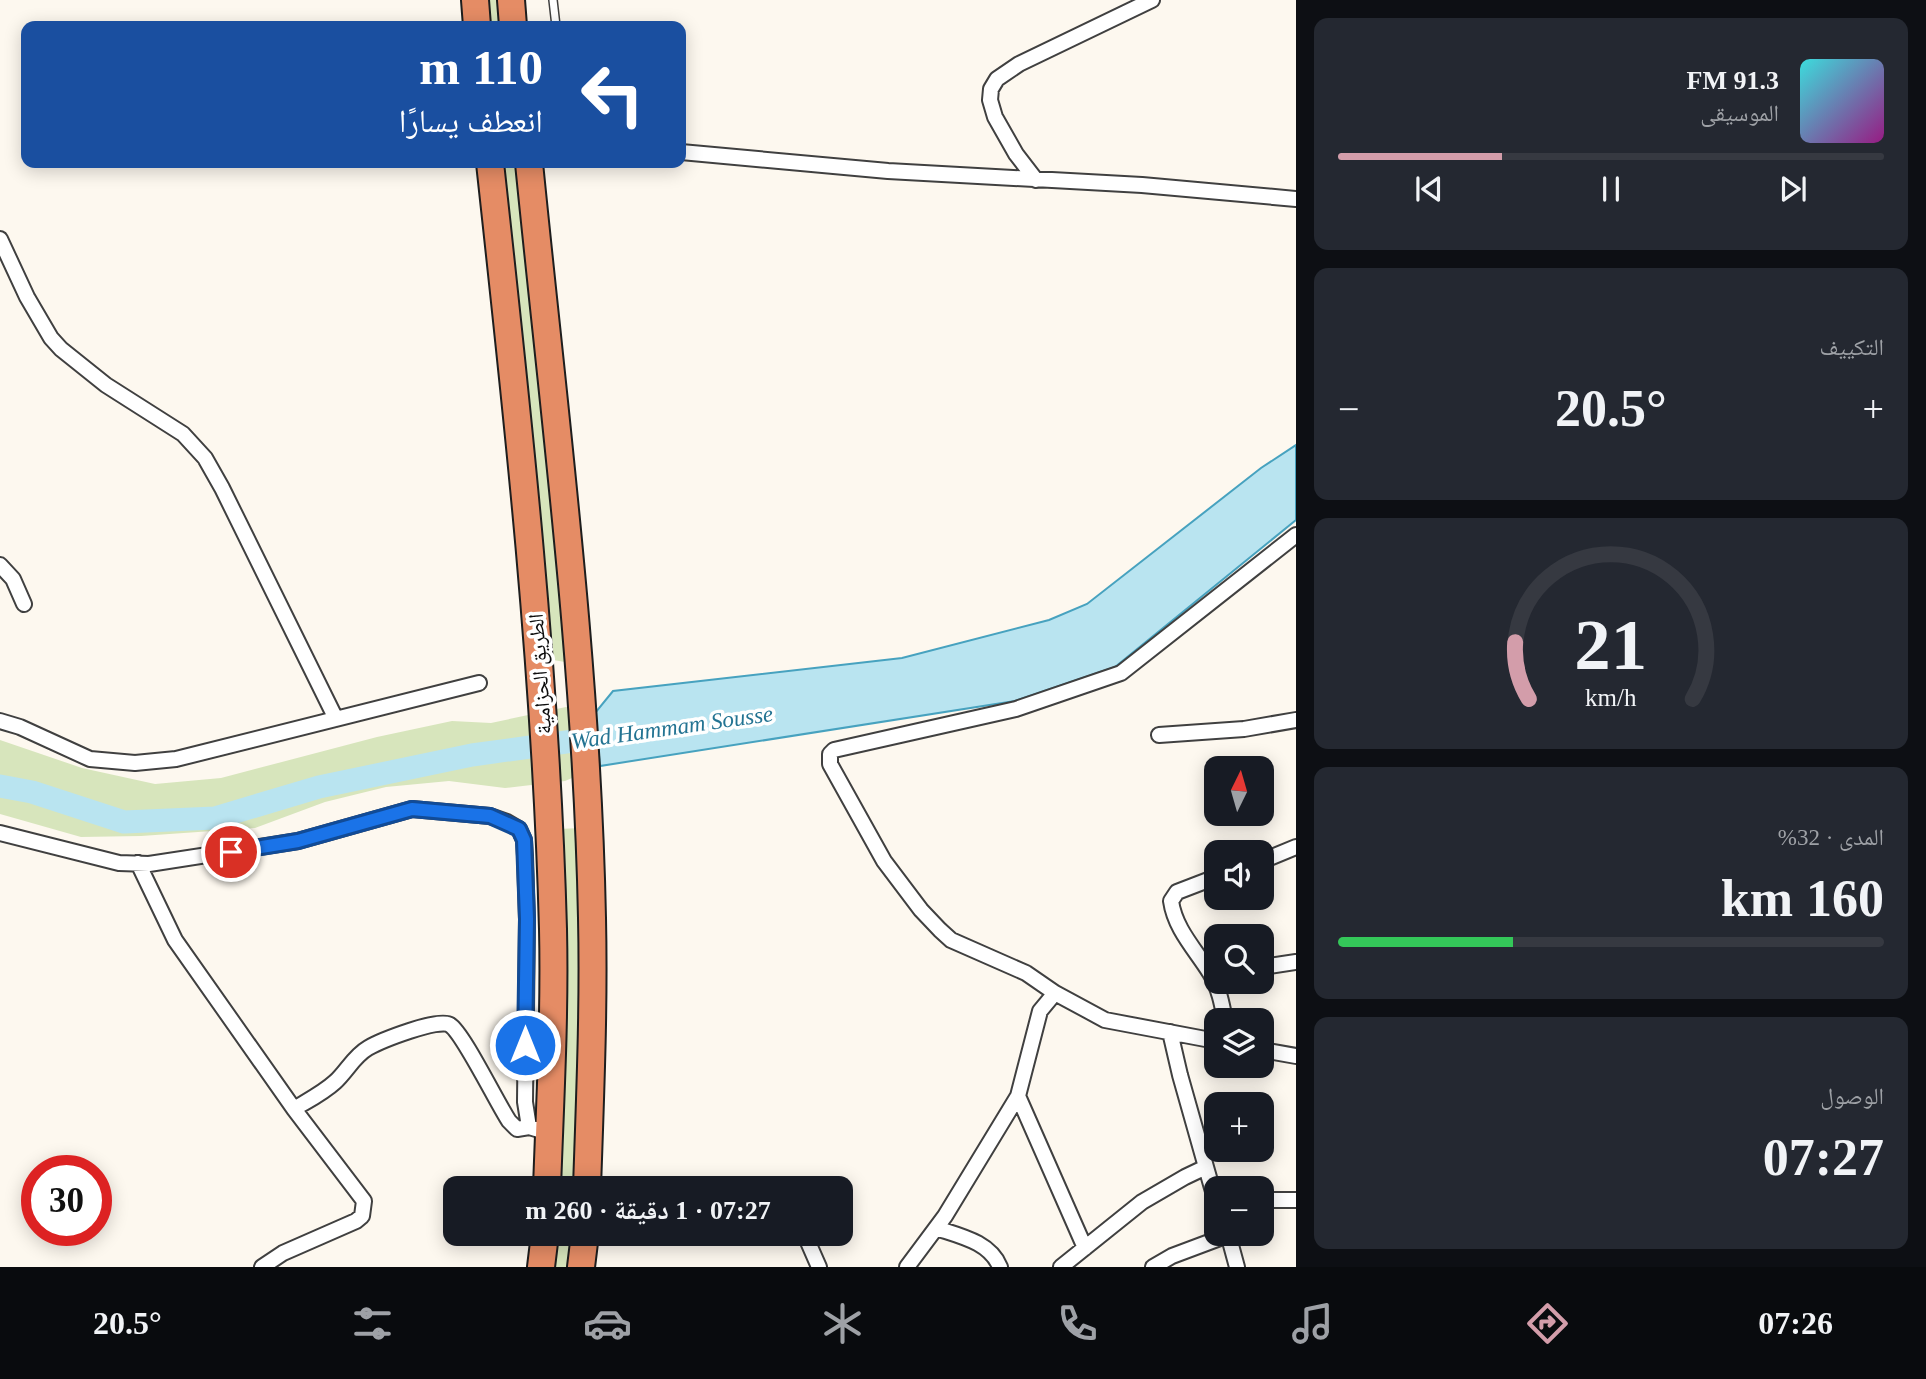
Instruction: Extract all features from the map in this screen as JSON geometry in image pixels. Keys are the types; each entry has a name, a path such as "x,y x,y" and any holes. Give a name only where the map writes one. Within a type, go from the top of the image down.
{"highway":[{"path":"475,0 477,21"},
{"path":"511,0 513,21"},
{"name":"الطريق الحزامية","path":"491,168 541,670 553,931 552,1080 539,1130 545,1176"},
{"name":"الطريق الحزامية","path":"530,168 564,486 579,665 592,916 593,1041 587,1176"},
{"path":"541,1267 544,1246"},
{"path":"581,1267 584,1246"}],"street":[{"path":"1036,180 1016,155 995,117 990,100 991,89 997,79 1019,64 1152,0"},
{"path":"686,152 888,171 1142,185 1296,199"},
{"path":"0,239 27,297 51,338 61,349 106,385 183,435 205,458 335,719"},
{"path":"1204,1039 1105,1020 1026,974 951,940 921,910 884,861 830,764 830,754 834,750 1016,709 1121,673 1296,534"},
{"path":"0,565 13,579 24,604"},
{"path":"0,721 20,727 90,759 135,763 176,759 480,683"},
{"path":"1159,735 1244,729 1296,720"},
{"path":"0,833 119,863 138,863 298,841 412,809 490,816 519,829 524,840 527,919 525,1091 539,1130 517,1129 509,1121 462,1041 450,1025 444,1023 423,1027 368,1048 349,1063 335,1082 294,1109"},
{"path":"1274,856 1296,847"},
{"path":"138,863 175,940 294,1109 364,1201 362,1216 356,1221 283,1253 262,1267"},
{"path":"1204,882 1177,892 1171,901 1175,921 1204,961"},
{"path":"1274,965 1296,962"},
{"path":"907,1267 936,1228 1018,1096 1040,1011 1055,993"},
{"path":"1170,1032 1209,1176"},
{"path":"1274,1052 1296,1056"},
{"path":"1018,1096 1085,1248"},
{"path":"1061,1267 1142,1202 1206,1167"},
{"path":"1274,1200 1296,1200"},
{"path":"936,1228 988,1249 1000,1267"},
{"path":"1153,1267 1172,1256 1204,1244"},
{"path":"810,1246 819,1267"},
{"path":"1231,1246 1237,1267"}],"lane":[{"path":"553,0 555,21"}],"green space":[{"path":"483,0 504,0 506,21 485,21"},
{"path":"499,168 522,168 571,663 547,659"},
{"path":"566,707 595,713 600,766 565,781 505,788 449,781 386,787 325,802 255,828 141,836 81,837 0,814 0,740 82,768 155,784 221,778 377,737 452,721 491,723"},
{"path":"581,828 577,1176 555,1176 558,829"},
{"path":"551,1246 574,1246 573,1267 549,1267"}],"water":[{"path":"1296,445 1296,520 1115,667 1015,701 600,766 595,713 613,691 902,658 1049,620 1087,604 1261,468"}],"waterway":[{"name":"Wad Hammam Sousse","path":"0,786 32,792 124,822 215,818 319,787 472,755 602,737"}],"route":[{"path":"231,852 298,841 412,809 490,816 519,829 524,840 527,919 525,1045"}]}
